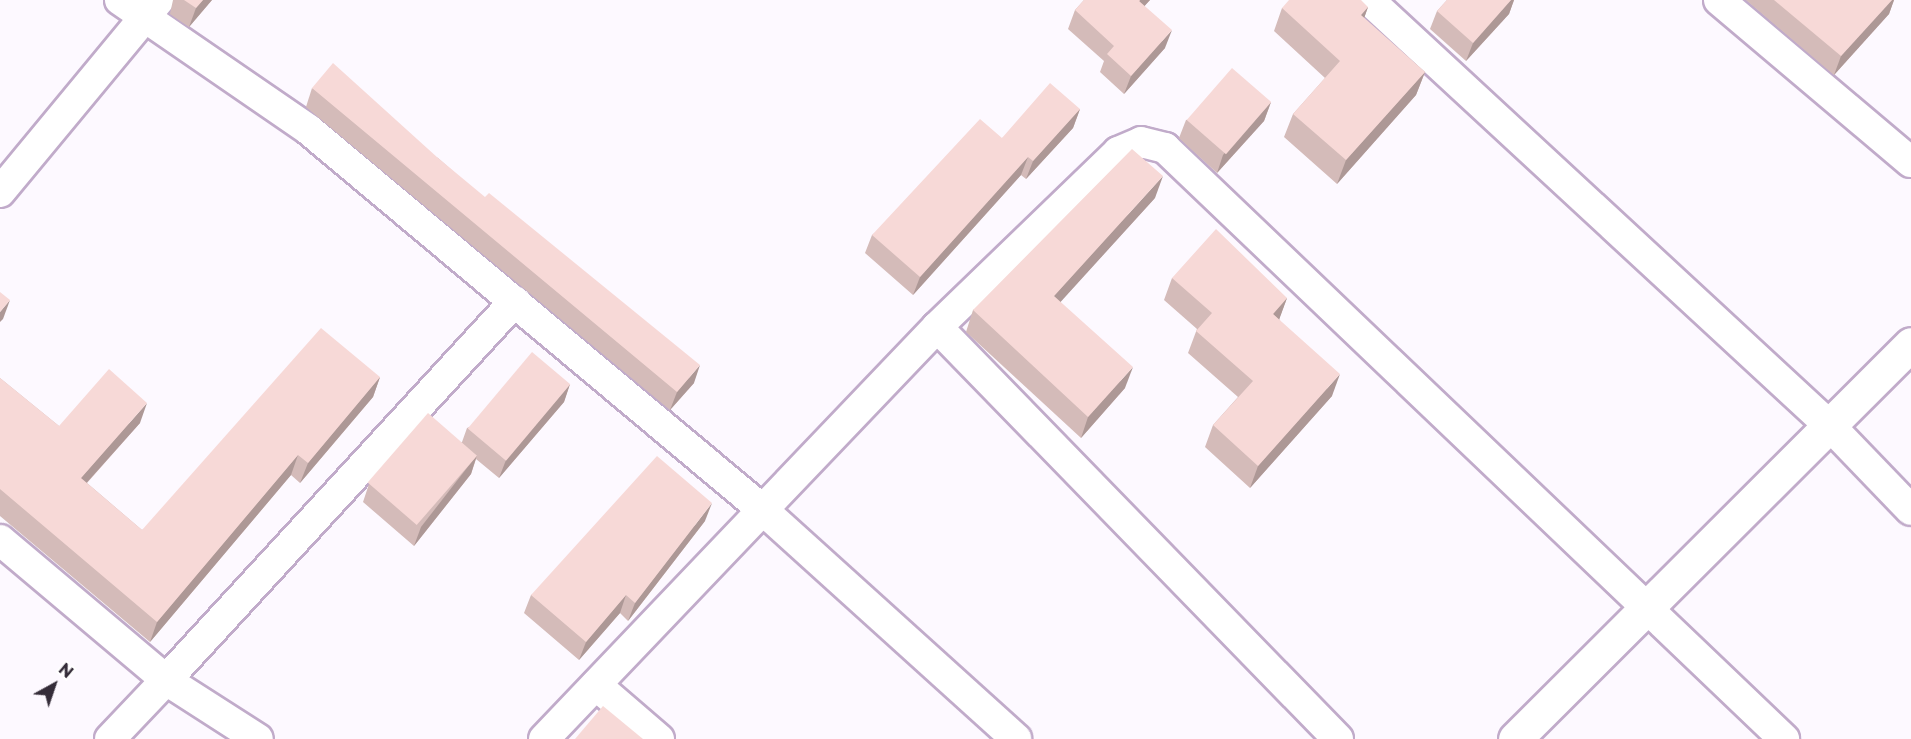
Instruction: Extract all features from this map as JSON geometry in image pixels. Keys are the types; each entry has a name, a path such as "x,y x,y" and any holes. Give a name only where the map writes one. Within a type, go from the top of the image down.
{"street":[{"path":"120,0 151,10 309,130 764,511 1016,739"},
{"path":"1369,0 1831,427 1911,510"},
{"path":"1719,0 1911,162"},
{"path":"0,192 151,10"},
{"path":"544,739 764,511 937,327 1118,152 1141,142 1165,148 1784,739"},
{"path":"110,739 515,302"},
{"path":"937,327 1338,739"},
{"path":"1515,739 1831,427 1911,344"},
{"path":"0,540 166,680 258,739"},
{"path":"596,685 659,739"}],"building":[{"path":"184,0 203,0 196,8"},
{"path":"1084,0 1140,0 1172,30 1131,76 1107,54 1114,46 1075,10"},
{"path":"1289,0 1361,0 1368,7 1361,15 1425,72 1346,160 1293,114 1340,61 1282,8"},
{"path":"1447,0 1511,0 1473,43 1437,11"},
{"path":"1774,0 1892,0 1841,56"},
{"path":"333,63 438,158 485,197 489,193 700,365 677,392 312,88"},
{"path":"1232,68 1271,102 1226,154 1187,120"},
{"path":"1050,83 1080,109 1033,161 1028,157 920,277 872,235 980,119 1002,138"},
{"path":"1132,149 1163,176 1054,296 1133,367 1088,417 973,310"},
{"path":"1216,229 1287,298 1273,314 1340,374 1258,466 1213,425 1253,381 1196,331 1212,313 1172,278"},
{"path":"0,292 10,300 0,312"},
{"path":"321,328 380,377 308,463 298,455 157,622 0,489 0,378 59,426 109,369 147,403 81,478 142,530"},
{"path":"532,352 570,384 506,461 468,429"},
{"path":"428,413 477,456 417,525 368,482"},
{"path":"657,456 712,503 635,603 626,595 586,642 531,595"},
{"path":"603,706 643,739 575,739"}]}
